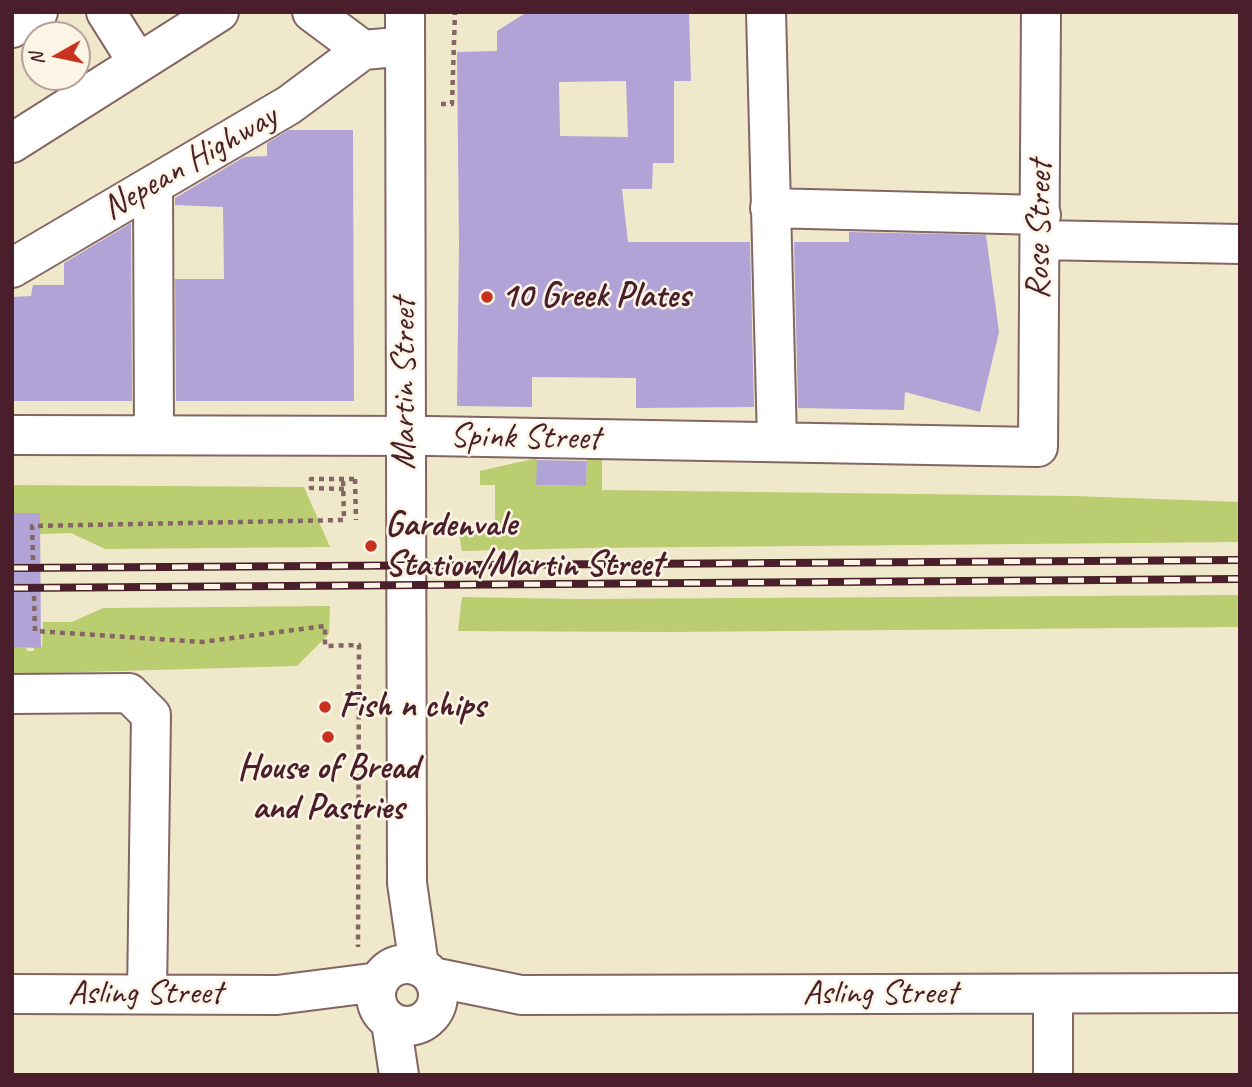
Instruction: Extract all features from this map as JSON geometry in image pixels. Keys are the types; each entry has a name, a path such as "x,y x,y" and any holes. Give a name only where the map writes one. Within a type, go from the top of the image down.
{"main road":[{"path":"12,28 38,12"},
{"path":"106,12 138,63"},
{"path":"12,143 219,12"},
{"path":"312,12 363,50 405,30 433,12"},
{"path":"766,12 777,441"},
{"name":"Rose Street","path":"1038,447 1041,12"},
{"name":"Martin Street","path":"399,1075 406,995 407,883 405,30"},
{"name":"Nepean Highway","path":"12,268 289,104 363,50"},
{"path":"153,185 154,435"},
{"path":"770,208 1240,244"},
{"name":"Spink Street","path":"12,435 405,436 1038,447"},
{"path":"12,694 129,694 150,715 147,994"},
{"name":"Asling Street","path":"12,994 1240,993"},
{"path":"1053,994 1053,1075"},
{"name":"Martin Street","path":"406,995 413,1075"}],"path":[{"path":"453,49 455,12"},
{"path":"355,436 356,520"},
{"path":"344,489 311,488 311,478 355,479"},
{"path":"33,560 32,526 344,520 343,479"},
{"path":"34,596 35,631 202,642 325,626 325,646 359,645 358,947"}],"green space":[{"path":"537,458 537,485 586,486 587,459 602,459 602,490 1074,496 1240,502 1240,542 462,551 459,534 495,531 495,485 480,485 480,471"},
{"path":"12,485 304,487 330,547 105,549 71,533 40,534 12,513"},
{"path":"1240,595 1240,627 458,631 462,597 577,599"},
{"path":"330,606 329,634 297,666 12,674 14,647 26,647 27,651 34,651 34,647 42,647 43,622 72,622 103,608"}],"building":[{"path":"527,12 689,12 691,81 674,81 674,163 653,163 652,189 622,189 628,242 750,242 754,407 636,408 636,378 532,377 532,407 457,406 457,52 497,51 497,31","holes":["626,81 628,137 560,136 559,82"]},
{"path":"289,130 353,130 354,401 176,401 175,279 224,279 223,207 175,205 175,198 244,157 267,156 267,143"},
{"path":"131,223 132,401 12,401 12,297 31,296 33,285 64,285 64,263"},
{"path":"849,232 986,235 999,332 980,412 905,392 904,410 798,408 794,242 849,242"},
{"path":"537,460 587,461 586,486 536,485"},
{"path":"12,513 40,513 41,648 12,647"}],"railway":[{"path":"12,568 1240,560"},
{"path":"12,588 1240,579"}],"place":[{"name":"10 Greek Plates","path":"487,297"},
{"name":"Gardenvale Station/Martin Street","path":"371,546"},
{"name":"Fish n chips","path":"325,707"},
{"name":"House of Bread and Pastries","path":"328,737"}]}
